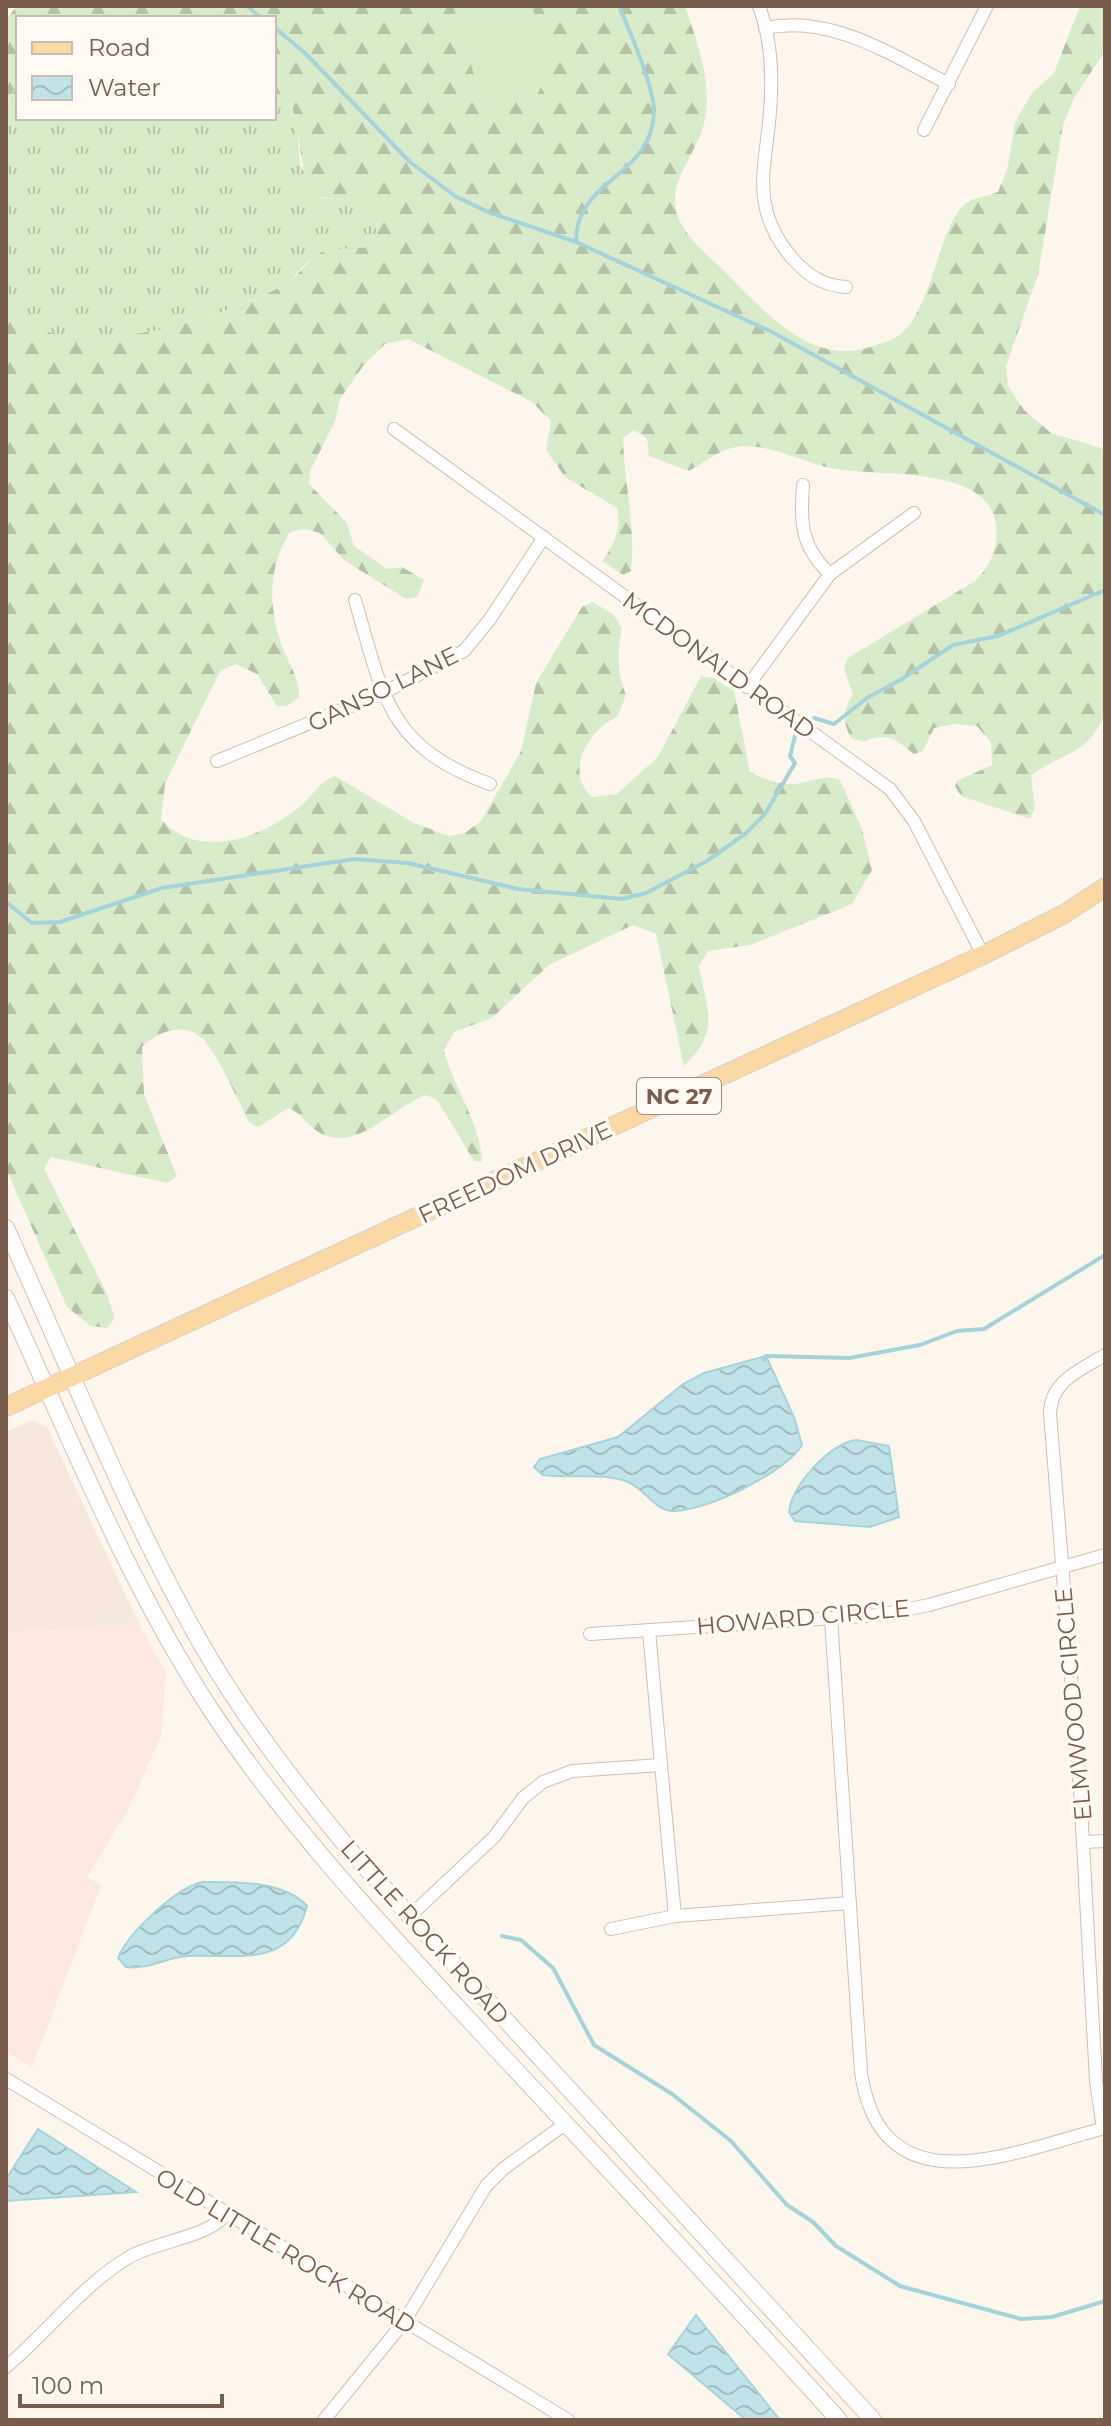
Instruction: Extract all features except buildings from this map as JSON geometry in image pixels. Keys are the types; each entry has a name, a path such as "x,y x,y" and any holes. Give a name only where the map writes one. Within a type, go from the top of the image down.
{"main road":[{"name":"FREEDOM DRIVE","path":"6,1407 983,955 1064,914 1105,887"},
{"name":"LITTLE ROCK ROAD","path":"6,1228 168,1579 216,1668 295,1783 410,1916 873,2420"},
{"name":"LITTLE ROCK ROAD","path":"6,1298 146,1601 211,1710 248,1763 308,1842 839,2420"}],"street":[{"path":"759,6 765,28 771,92 761,169 765,212 782,246 795,262 816,280 846,287"},
{"path":"924,130 987,6"},
{"path":"765,28 803,25 846,33 949,84"},
{"name":"MCDONALD ROAD","path":"394,429 897,797 983,955"},
{"path":"803,485 802,536 812,555 830,574"},
{"path":"747,687 830,574 914,513"},
{"name":"GANSO LANE","path":"217,761 383,693 464,651 490,619 544,537"},
{"path":"355,600 383,693 414,742 429,756 455,772 490,784"},
{"name":"ELMWOOD CIRCLE","path":"831,1618 864,2094 884,2134 920,2159 958,2164 1104,2128 1096,2081 1084,1842 1050,1403 1060,1385 1105,1355"},
{"name":"HOWARD CIRCLE","path":"590,1634 879,1615 929,1605 1061,1565 1105,1555"},
{"path":"649,1630 675,1916"},
{"path":"410,1916 494,1837 523,1798 543,1782 572,1771 661,1765"},
{"path":"1084,1842 1105,1841"},
{"path":"611,1929 675,1916 850,1903"},
{"name":"OLD LITTLE ROCK ROAD","path":"6,2079 404,2322 546,2415 568,2420"},
{"path":"324,2420 404,2322 486,2186 503,2169 565,2124"},
{"path":"6,2367 113,2268 146,2248 217,2225 226,2214"}],"shaded area":[{"path":"32,1420 47,1427 139,1624 6,1632 6,1432"},
{"path":"139,1624 166,1673 161,1736 129,1808 87,1877 101,1885 32,2067 6,2052 6,1632"}],"green space":[{"path":"17,6 685,6 702,62 707,104 702,130 677,187 675,198 679,219 696,244 756,303 791,332 810,343 851,351 895,338 912,321 959,210 969,201 998,192 1008,166 1015,123 1031,94 1054,73 1080,6 1105,6 1105,51 1074,98 1063,125 1038,275 1006,366 1008,386 1024,410 1051,433 1105,449 1105,715 1081,747 1031,776 1035,808 1030,819 961,796 955,786 957,781 992,765 991,742 977,726 953,724 934,728 923,751 914,754 885,737 864,742 851,738 845,721 853,694 844,669 848,658 975,581 989,563 996,543 996,527 989,506 974,491 952,482 926,477 826,467 775,451 744,446 715,455 689,471 649,456 647,438 634,430 623,438 632,554 631,571 623,575 602,561 616,536 617,508 565,477 546,450 551,421 532,402 408,339 385,344 363,366 340,399 335,421 310,471 309,484 347,523 354,546 387,569 402,567 424,580 417,597 406,599 344,560 320,533 304,529 290,532 274,571 272,598 276,626 297,682 299,698 286,706 277,706 257,674 236,664 220,671 165,784 161,819 176,832 194,840 232,840 271,826 288,816 335,776 414,823 449,836 465,833 481,821 521,751 536,683 582,607 592,602 613,614 622,628 619,662 626,695 617,717 597,731 583,752 580,776 592,797 617,794 658,757 701,676 713,678 734,691 750,772 789,784 823,778 840,780 862,829 872,870 852,904 750,945 708,951 699,966 708,1008 707,1031 696,1053 684,1066 656,934 633,925 549,965 492,1018 454,1032 444,1051 477,1134 482,1162 474,1161 437,1100 426,1095 373,1127 345,1138 331,1137 317,1131 288,1108 258,1127 249,1122 221,1066 203,1039 180,1029 156,1036 142,1047 144,1094 177,1176 167,1183 51,1157 44,1169 106,1292 115,1318 107,1328 91,1326 67,1307 6,1169 6,296 26,319 53,333 108,337 171,327 260,297 290,281 319,254 369,247 377,234 375,207 359,200 326,198 310,193 292,106 276,98 276,16 16,16 16,84 6,108 6,19"},
{"path":"453,6 530,6 559,51 536,97 482,101"},
{"path":"16,84 16,120 276,120 276,98 292,106 300,165 320,198 363,199 375,207 377,234 369,247 315,257 284,285 202,319 140,334 109,337 80,337 45,331 26,319 6,296 6,108"}],"water":[{"path":"766,1356 794,1417 802,1445 780,1467 724,1498 687,1510 673,1511 655,1504 628,1482 608,1477 543,1475 534,1467 540,1459 618,1437 683,1384 704,1373"},
{"path":"856,1440 889,1446 899,1517 870,1527 795,1521 789,1512 791,1502 804,1479 824,1457"},
{"path":"202,1882 272,1887 285,1891 307,1906 299,1927 288,1941 274,1950 242,1956 187,1956 142,1967 126,1967 118,1958 132,1936 167,1902"},
{"path":"38,2129 136,2192 6,2201 6,2179"},
{"path":"696,2315 780,2420 746,2420 668,2354"}],"waterway":[{"path":"247,6 259,16"},
{"path":"576,242 579,221 588,204 629,165 650,133 654,111 650,88 619,6"},
{"path":"276,29 305,53 410,162 455,196 488,212 576,242 772,332 1105,515"},
{"path":"814,718 834,724 867,698 953,645 998,636 1105,590"},
{"path":"6,902 32,923 60,922 162,888 354,859 408,863 518,889 622,899 646,893 707,861 745,834 765,814 795,763 790,756 795,736"},
{"path":"764,1360 766,1356 849,1358 920,1345 957,1331 984,1329 1105,1255"},
{"path":"502,1936 521,1940 553,1968 594,2045 672,2094 731,2141 787,2205 813,2222 836,2246 900,2286 1021,2319 1052,2317 1105,2301"}]}
